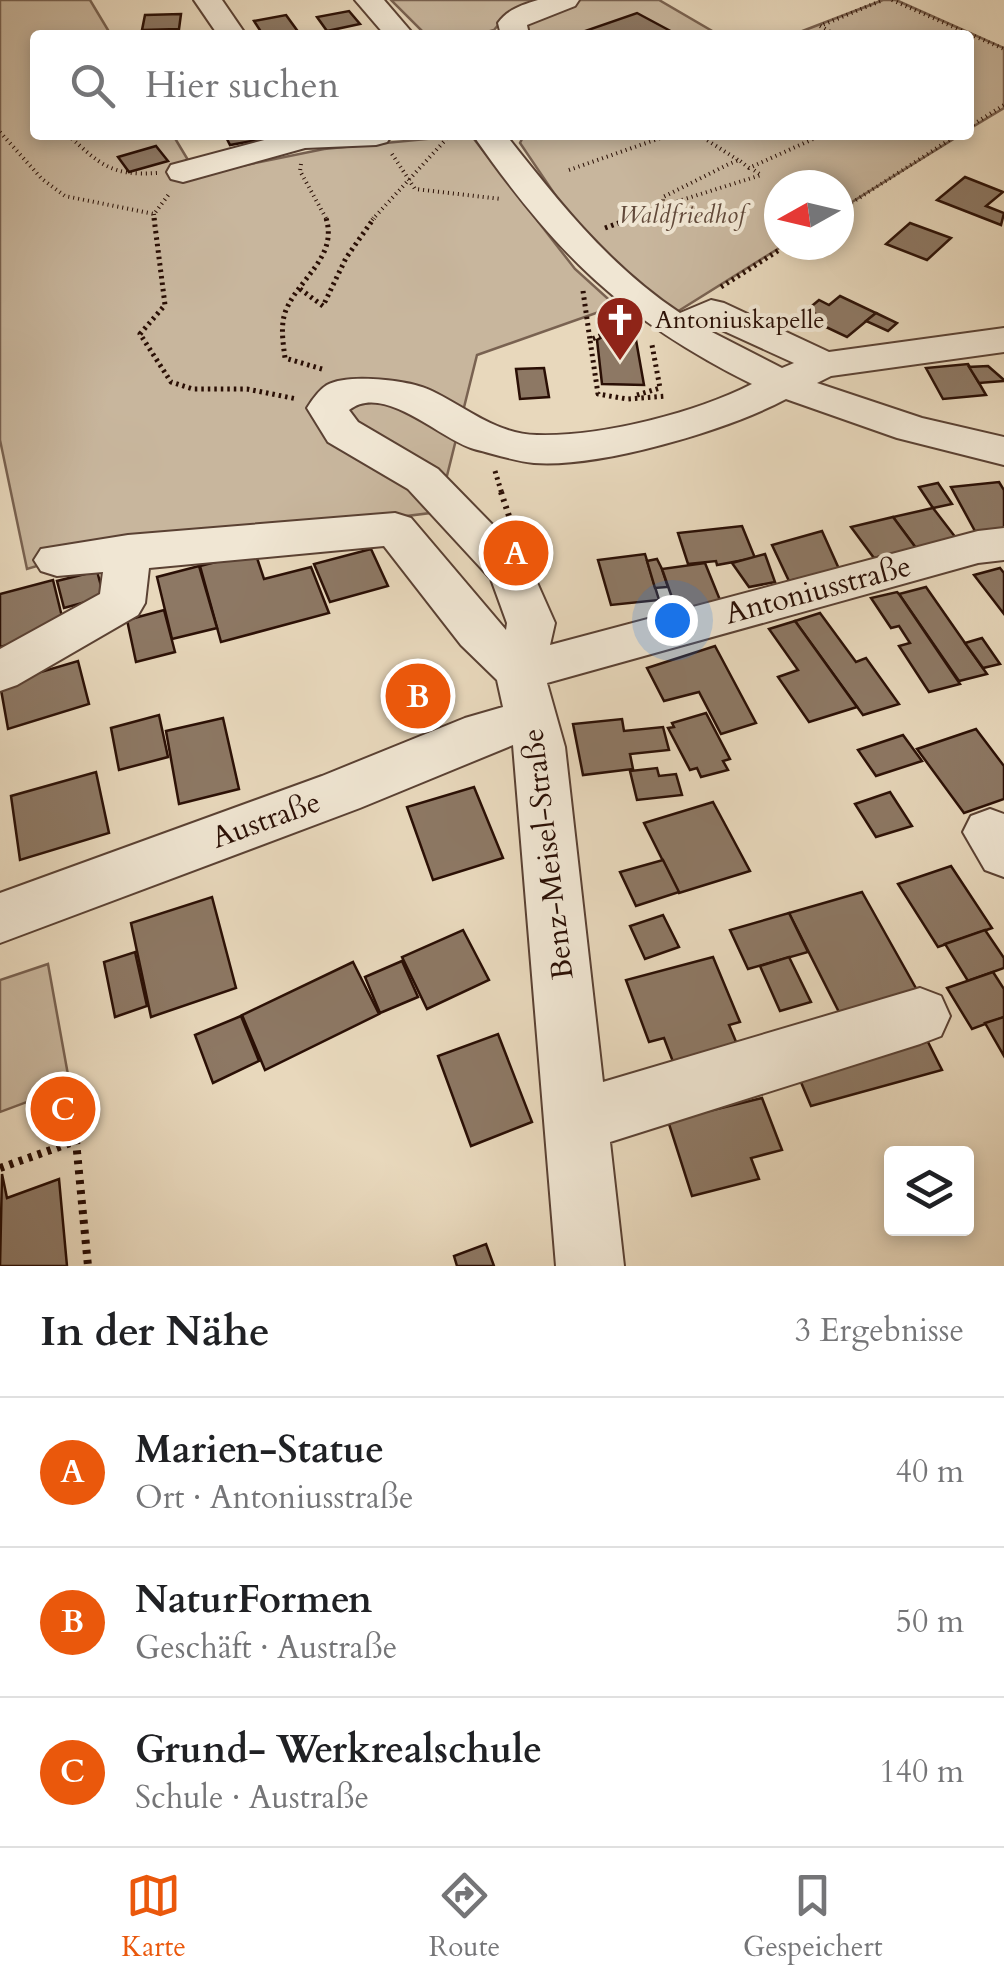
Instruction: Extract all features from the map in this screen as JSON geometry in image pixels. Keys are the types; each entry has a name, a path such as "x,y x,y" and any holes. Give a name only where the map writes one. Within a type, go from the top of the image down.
{"street":[{"path":"208,0 229,30"},
{"path":"369,0 396,30"},
{"path":"514,30 512,23 524,14 565,0"},
{"path":"183,172 292,140"},
{"path":"350,140 382,142"},
{"path":"493,140 572,241 644,306 674,324 802,373 820,399 1004,451"},
{"path":"526,696 531,623 511,572 423,479 344,432 346,400 415,398 478,436 534,449 606,443 732,410 802,373 1004,340"},
{"path":"57,560 395,529 526,696"},
{"name":"Antoniusstraße","path":"526,696 978,546 1004,544"},
{"path":"0,672 122,603 128,552"},
{"name":"Austraße","path":"0,918 342,792 484,732 526,696"},
{"name":"Benz-Meisel-Straße","path":"526,696 539,747 590,1266"},
{"path":"578,1121 920,1016"}],"path":[{"path":"827,30 820,26 883,0"},
{"path":"892,0 961,30"},
{"path":"974,36 1004,49"},
{"path":"974,124 1004,105"},
{"path":"0,132 42,179 65,196 154,214"},
{"path":"74,140 112,173 122,176 183,172"},
{"path":"183,172 154,214 165,305 140,334 170,382 193,389 247,388 346,400 358,380 285,358 282,325 287,308 329,238 328,223 300,171 302,140"},
{"path":"300,289 324,306 335,274 408,177 445,140"},
{"path":"570,170 654,140"},
{"path":"572,241 663,206 680,204 716,188 732,188 761,175 707,140"},
{"path":"750,168 811,140"},
{"path":"854,202 948,140"},
{"path":"382,142 416,189 517,200"},
{"path":"663,206 663,196 702,180 710,170 739,160"},
{"path":"581,279 598,394 627,399 660,388 652,341 674,324"},
{"path":"590,340 628,324"},
{"path":"0,1168 76,1141 88,1266"}],"green space":[{"path":"0,0 90,0 108,30 30,30 30,140 176,140 197,175 324,149 416,140 475,140 575,269 616,306 477,355 438,512 57,560 27,569 0,440"},
{"path":"391,0 529,0 537,6 505,17 494,30 421,30"},
{"path":"579,0 659,0 710,30 526,30 525,20"},
{"path":"883,0 896,0 964,30 805,30"},
{"path":"974,35 1004,48 1004,108 974,126"},
{"name":"Waldfriedhof","path":"522,140 952,140 854,201 854,170 764,170 764,258 672,315 589,245"},
{"path":"48,964 70,1086 0,1112 0,980"}],"building":[{"path":"349,11 360,24 326,30 317,17"},
{"path":"637,13 669,30 588,30"},
{"path":"181,14 179,29 142,30 145,15"},
{"path":"286,15 297,30 260,30 254,21"},
{"path":"228,140 257,140 230,145"},
{"path":"156,146 168,161 129,172 118,157"},
{"path":"965,177 1003,192 986,206 1004,213 1001,225 937,200"},
{"path":"910,223 951,238 927,260 886,244"},
{"path":"840,296 876,313 847,337 809,319 816,314 807,310 819,300 829,305"},
{"path":"876,313 897,323 888,331 866,321"},
{"name":"Antoniuskapelle","path":"613,331 636,340 644,385 602,384 597,340"},
{"path":"968,364 986,395 943,399 926,368"},
{"path":"988,366 1004,381 979,383 969,367"},
{"path":"544,368 549,397 520,399 516,369"},
{"path":"999,482 1004,490 1004,530 976,533 951,487"},
{"path":"938,483 952,504 933,508 919,487"},
{"path":"933,508 956,538 916,548 893,517"},
{"path":"893,517 916,548 874,558 851,527"},
{"path":"742,526 755,558 717,565 716,561 688,564 678,533"},
{"path":"822,531 839,569 789,581 772,545"},
{"path":"371,549 388,586 330,602 314,564"},
{"path":"255,552 264,579 311,567 329,613 221,642 200,566"},
{"path":"645,554 659,600 611,605 598,560"},
{"path":"765,554 775,582 749,587 732,563"},
{"path":"657,559 668,587 655,588 647,561"},
{"path":"705,563 722,605 677,612 662,569"},
{"path":"199,566 217,628 172,639 157,577"},
{"path":"1000,568 1004,573 1004,614 974,575"},
{"path":"97,571 104,597 64,608 57,581"},
{"path":"53,580 65,629 0,647 0,594"},
{"path":"926,587 987,674 959,681 899,594"},
{"path":"897,592 960,684 929,692 899,646 910,643 899,626 891,628 871,598"},
{"path":"164,610 175,652 136,662 127,620"},
{"path":"820,613 856,662 866,658 899,704 863,715 795,621"},
{"path":"795,621 857,707 809,722 778,677 798,670 769,629"},
{"path":"982,638 1000,664 983,668 965,643"},
{"path":"715,646 756,723 721,734 699,692 664,701 647,668"},
{"path":"78,661 89,704 8,729 0,684"},
{"path":"440,679 448,700 397,713 389,692"},
{"path":"706,713 730,759 723,761 728,770 701,777 697,768 690,770 668,728 674,727 672,723"},
{"path":"159,715 168,757 119,770 111,728"},
{"path":"223,718 239,789 179,804 166,731"},
{"path":"622,719 624,731 663,727 669,750 630,754 633,769 583,775 573,724"},
{"path":"976,729 1004,766 1004,799 964,813 917,749"},
{"path":"903,735 922,761 876,776 858,750"},
{"path":"657,768 659,776 676,774 682,795 637,800 630,771"},
{"path":"96,772 109,833 20,860 11,796"},
{"path":"474,787 503,858 433,880 407,807"},
{"path":"890,792 912,826 876,837 855,804"},
{"path":"713,802 750,871 679,893 644,823"},
{"path":"663,860 679,892 636,906 620,872"},
{"path":"951,866 992,928 938,947 898,884"},
{"path":"862,892 922,999 845,1024 789,913"},
{"path":"212,897 236,988 151,1017 131,923"},
{"path":"789,913 808,952 748,969 730,930"},
{"path":"663,915 679,947 645,959 630,926"},
{"path":"463,930 489,980 427,1009 402,957"},
{"path":"985,930 1004,958 1004,968 968,981 945,944"},
{"path":"135,952 147,1006 115,1017 104,962"},
{"path":"713,957 740,1022 729,1025 739,1049 675,1067 664,1038 649,1042 626,980"},
{"path":"789,957 811,1002 780,1011 760,966"},
{"path":"402,961 418,997 380,1013 365,977"},
{"path":"353,962 379,1014 265,1070 242,1015"},
{"path":"993,972 1004,989 1004,1017 972,1029 947,988"},
{"path":"241,1016 259,1061 213,1083 195,1035"},
{"path":"1004,1017 1004,1056 985,1023"},
{"path":"498,1034 532,1122 471,1146 438,1056"},
{"path":"924,1034 942,1070 811,1106 795,1068"},
{"path":"762,1098 782,1150 751,1158 759,1179 692,1196 668,1121"},
{"path":"2,1174 7,1198 59,1179 67,1266 0,1266"},
{"path":"486,1244 494,1266 457,1266 454,1256"}],"place":[{"name":"Antoniuskapelle","path":"620,362"},
{"name":"Marien-Statue","path":"516,553"},
{"name":"NaturFormen","path":"418,696"},
{"name":"Grund- Werkrealschule","path":"63,1109"}]}
